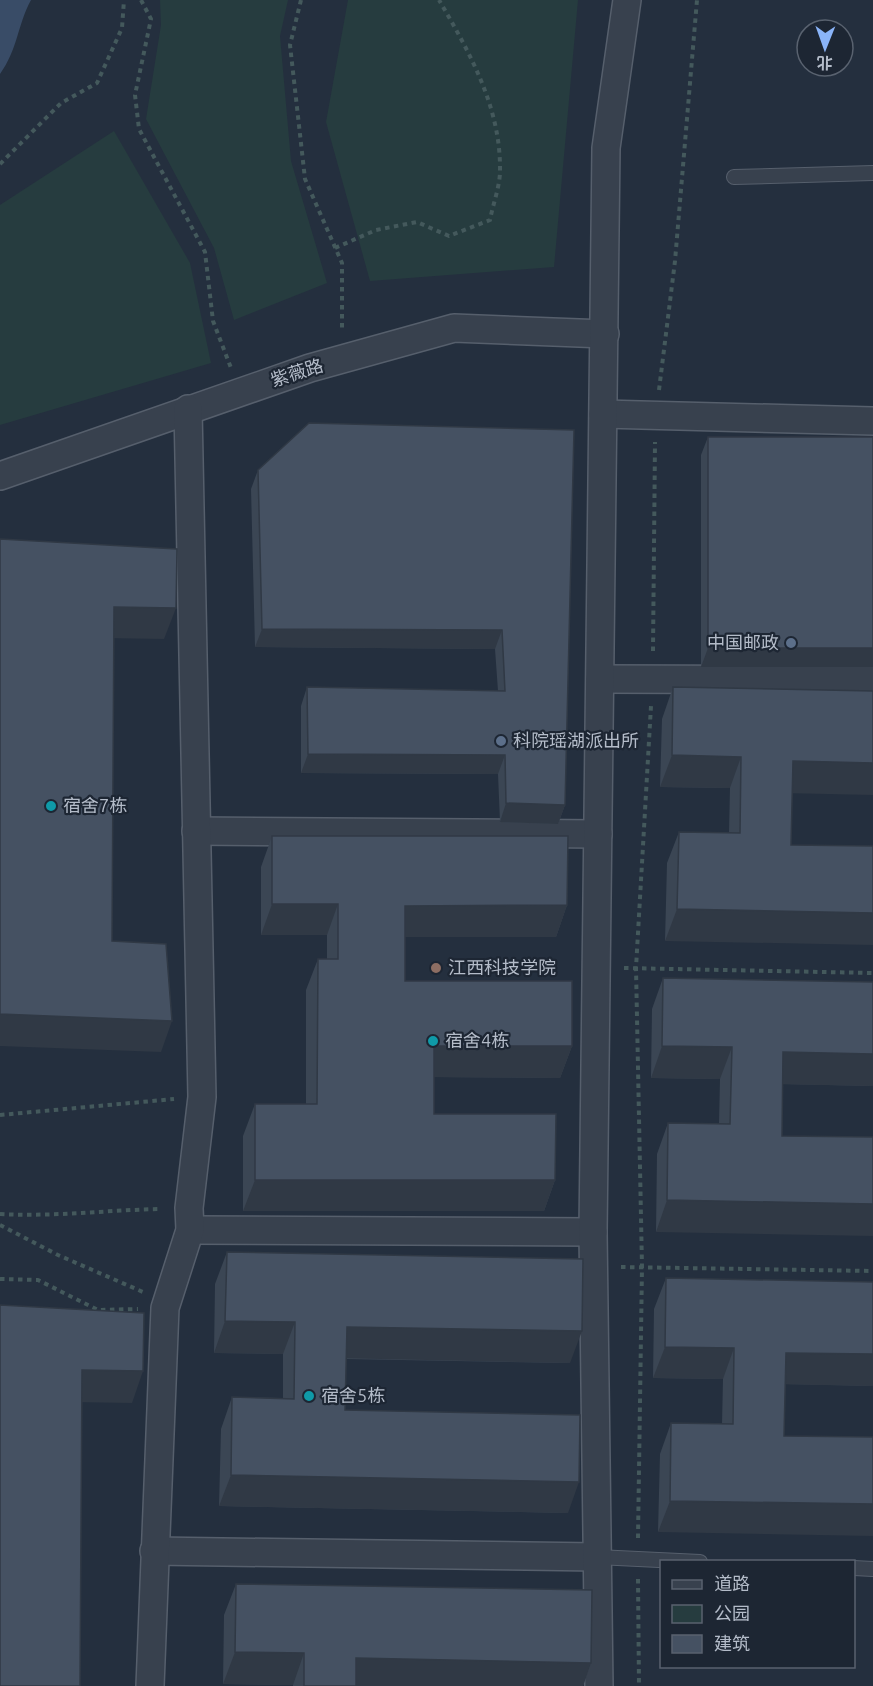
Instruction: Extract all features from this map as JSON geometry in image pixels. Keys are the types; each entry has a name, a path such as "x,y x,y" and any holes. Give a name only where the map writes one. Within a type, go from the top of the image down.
{"street":[{"path":"599,1686 593,1232 606,148 627,0"},
{"name":"紫薇路","path":"0,476 240,391 454,328 605,334"},
{"path":"150,1686 165,1308 189,1219 202,1097 188,409"},
{"path":"603,414 873,421"},
{"path":"600,680 873,680"},
{"path":"196,831 598,834"},
{"path":"189,1219 593,1232"},
{"path":"154,1551 597,1557"}],"lane":[{"path":"734,177 873,173"},
{"path":"597,1557 660,1560"},
{"path":"855,1568 873,1569"}],"path":[{"path":"0,164 61,103 97,84 122,28 124,0"},
{"path":"141,0 151,19 135,95 140,129 205,252 213,321 240,391"},
{"path":"301,0 290,45 305,179 342,263 343,360"},
{"path":"335,248 376,230 417,222 450,236 490,220 500,172 495,114 467,48 439,0"},
{"path":"639,1686 638,1559 642,1267 636,968 653,680 656,415 675,261 697,0"},
{"path":"596,968 873,973"},
{"path":"0,1115 202,1097"},
{"path":"0,1214 41,1216 98,1210 189,1219"},
{"path":"0,1225 58,1255 144,1293 165,1308"},
{"path":"593,1266 873,1271"},
{"path":"0,1279 38,1280 98,1310 165,1308"}],"green space":[{"path":"160,0 288,0 280,36 291,161 327,283 234,320 214,248 146,119 161,25"},
{"path":"348,0 578,0 554,267 370,281 326,122"},
{"path":"114,131 190,263 211,363 0,425 0,205"}],"water":[{"path":"0,0 31,0 10,56 0,74"}],"building":[{"path":"309,423 574,430 565,805 506,803 505,755 308,754 307,687 505,691 502,630 262,629 258,470"},
{"path":"708,437 873,437 873,648 708,648"},
{"name":"宿舍7栋","path":"0,539 177,549 176,608 114,607 112,941 166,944 172,1021 0,1014"},
{"path":"673,687 873,691 873,763 793,761 791,845 873,846 873,913 677,909 679,832 740,833 741,757 672,755"},
{"name":"宿舍4栋","path":"272,836 568,836 567,905 405,906 405,981 572,981 572,1046 434,1046 434,1114 556,1114 555,1180 255,1180 255,1104 317,1104 318,959 338,959 338,904 272,904"},
{"path":"663,978 873,982 873,1054 783,1052 782,1136 873,1137 873,1204 667,1200 668,1123 730,1124 732,1047 662,1046"},
{"path":"227,1252 583,1259 582,1331 347,1327 345,1410 580,1415 579,1482 231,1475 232,1397 294,1399 295,1322 225,1321"},
{"path":"666,1278 873,1282 873,1354 786,1353 784,1436 873,1437 873,1504 670,1501 671,1423 733,1424 734,1348 665,1347"},
{"path":"0,1305 144,1313 143,1371 82,1370 80,1686 0,1686"},
{"path":"236,1584 592,1590 591,1663 356,1658 356,1686 304,1686 304,1653 235,1652"}],"place":[{"name":"中国邮政","path":"791,643"},
{"name":"科院瑶湖派出所","path":"501,741"},
{"name":"宿舍7栋","path":"51,806"},
{"name":"江西科技学院","path":"436,968"},
{"name":"宿舍4栋","path":"433,1041"},
{"name":"宿舍5栋","path":"309,1396"}]}
